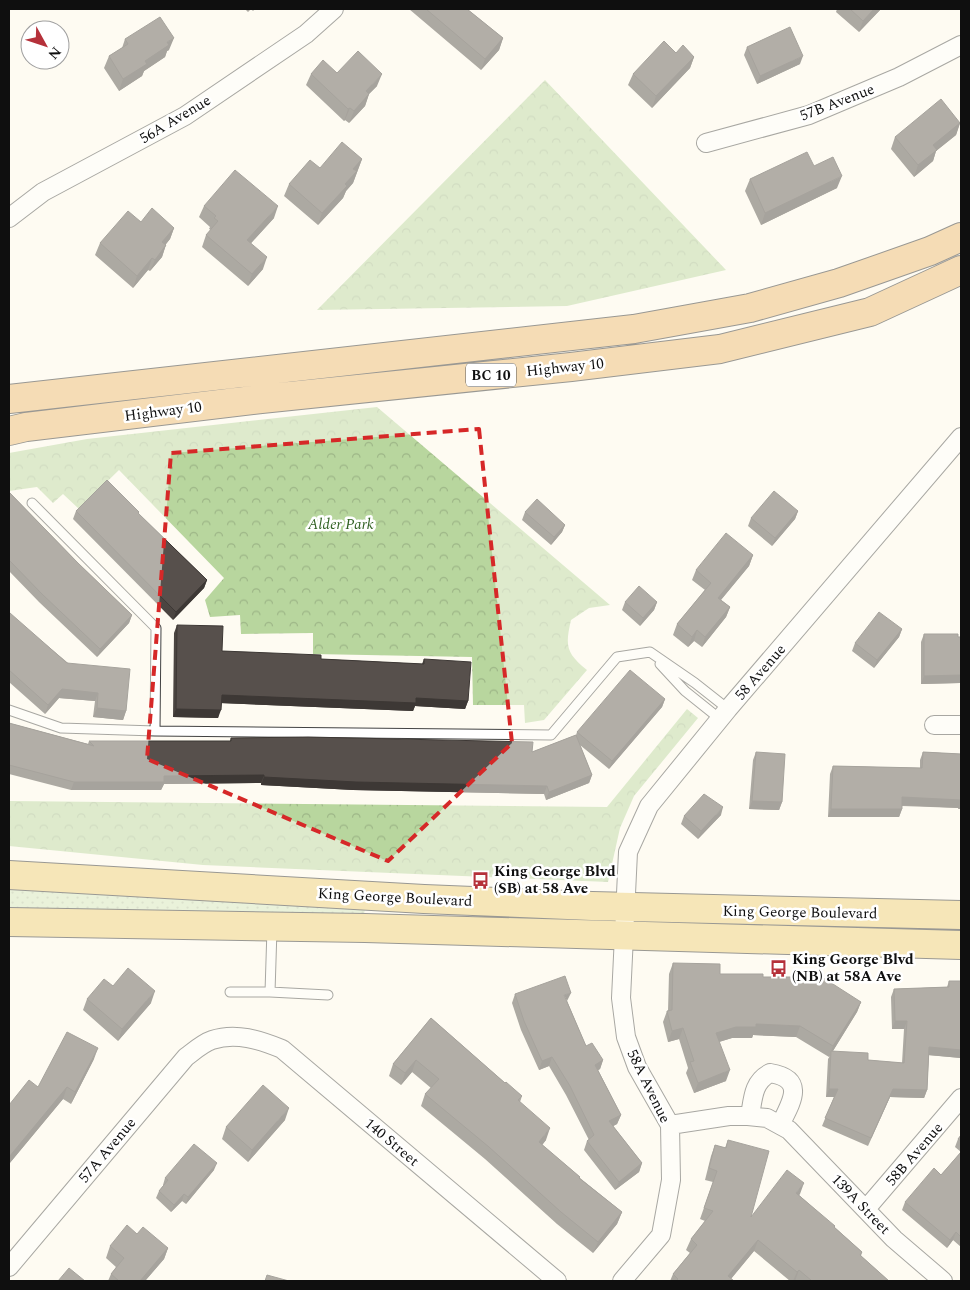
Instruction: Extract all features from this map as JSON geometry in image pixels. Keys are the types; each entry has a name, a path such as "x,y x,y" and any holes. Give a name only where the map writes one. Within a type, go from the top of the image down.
{"highway":[{"name":"Highway 10","path":"9,399 634,329 750,308 839,283 930,251 961,237"},
{"name":"Highway 10","path":"9,431 26,427 241,401 571,367 720,349 870,312 961,270"}],"main road":[{"name":"King George Boulevard","path":"9,875 424,899 625,907 961,915"},
{"name":"King George Boulevard","path":"9,922 272,926 961,945"}],"street":[{"name":"56A Avenue","path":"9,218 43,192 185,116 306,34 334,9"},
{"name":"57B Avenue","path":"706,143 810,115 899,77 961,45"},
{"name":"58 Avenue","path":"623,936 628,852 649,806 724,714 961,436"},
{"path":"934,725 961,725"},
{"name":"58A Avenue","path":"622,1281 661,1235 671,1180 670,1125 637,1067 626,1037 620,998 623,936"},
{"name":"140 Street","path":"212,1040 232,1036 244,1037 282,1049 557,1281"},
{"name":"57A Avenue","path":"9,1267 186,1056 212,1040"},
{"path":"750,1116 753,1094 758,1082 770,1073 778,1074 794,1087 794,1093 780,1125"},
{"name":"58B Avenue","path":"866,1209 961,1098"},
{"name":"139A Street","path":"670,1125 729,1116 750,1116 766,1118 789,1130 894,1239 943,1281"}],"lane":[{"path":"32,503 156,628 155,731"},
{"path":"9,710 61,728 155,731 552,735 617,657 650,652 696,683 724,714"},
{"path":"270,992 272,926"},
{"path":"230,992 328,995"}],"highlighted area":[{"path":"479,429 512,743 388,861 147,759 171,453"}],"green space":[{"path":"545,80 726,270 567,306 317,310"},
{"name":"Alder Park","path":"377,407 610,605 589,608 571,620 568,636 569,648 575,659 587,670 544,720 525,723 524,705 473,705 472,657 313,654 313,633 241,634 240,615 210,617 205,600 224,578 119,470 79,509 63,494 53,503 37,487 9,491 9,453 87,439"},
{"path":"687,709 698,718 634,796 620,828 608,882 203,865 9,846 9,801 607,807"},
{"path":"9,886 367,900 363,919 9,910"}],"building":[{"path":"426,9 467,9 503,38 485,59"},
{"path":"850,9 874,9 863,21"},
{"path":"160,17 174,38 167,42 169,45 145,61 147,64 123,79 109,56 128,44 125,39"},
{"path":"790,27 803,56 760,76 747,47"},
{"path":"664,41 676,53 683,45 694,57 656,96 633,74"},
{"path":"358,51 382,74 366,91 369,94 354,111 350,108 348,109 311,74 323,60 337,73"},
{"path":"941,99 960,123 933,145 937,150 918,165 895,137"},
{"path":"342,142 362,159 353,169 357,171 345,184 347,186 322,213 289,184 310,160 320,168"},
{"path":"807,152 814,166 833,157 842,176 765,213 750,179"},
{"path":"235,170 278,206 247,240 267,257 252,274 206,235 218,221 214,218 216,216 204,206"},
{"path":"152,208 174,228 162,242 166,245 155,260 152,258 137,276 100,243 128,211 141,222"},
{"path":"107,480 207,580 176,612 76,511"},
{"path":"774,491 798,511 775,538 751,518"},
{"path":"9,492 132,615 100,649 9,560"},
{"path":"537,499 565,525 554,537 525,512"},
{"path":"726,533 753,555 718,598 730,607 705,637 697,630 692,637 677,624 711,583 696,570"},
{"path":"639,586 657,602 643,618 625,602"},
{"path":"879,612 902,629 877,660 855,643"},
{"path":"10,613 67,663 130,669 126,711 97,708 98,693 62,689 48,705 9,670"},
{"path":"177,625 223,626 222,651 321,655 321,659 424,664 424,659 471,662 468,701 416,698 416,703 222,695 221,710 176,709"},
{"path":"924,634 958,634 958,637 961,637 961,675 924,676"},
{"path":"630,670 665,699 612,761 577,732"},
{"path":"9,723 94,746 89,741 231,741 231,738 308,737 533,742 532,752 576,735 592,775 549,792 547,786 356,782 264,777 264,775 164,776 164,782 74,782 9,765"},
{"path":"756,752 785,754 782,802 752,801"},
{"path":"923,752 961,754 961,800 902,797 902,809 831,809 833,766 922,768"},
{"path":"704,794 723,807 701,831 684,816"},
{"path":"673,963 720,964 720,974 763,974 763,977 822,977 861,1002 833,1046 800,1026 756,1024 756,1027 736,1027 716,1033 730,1070 698,1083 690,1062 694,1061 683,1028 672,1031 667,1011 672,1010"},
{"path":"128,968 155,991 122,1029 87,999 104,979 113,986"},
{"path":"565,976 571,993 564,995 586,1046 592,1043 603,1060 595,1065 621,1115 609,1121 642,1163 619,1182 587,1141 594,1135 570,1086 552,1057 542,1061 524,1021 515,994"},
{"path":"949,981 961,981 961,1050 929,1047 927,1090 893,1089 871,1138 825,1118 838,1089 829,1089 831,1051 868,1053 868,1060 904,1063 907,1021 895,1021 894,989 949,987"},
{"path":"431,1018 522,1096 518,1100 550,1128 539,1142 579,1178 622,1212 598,1242 425,1094 439,1079 416,1060 405,1073 393,1064"},
{"path":"67,1032 98,1048 75,1092 67,1087 9,1157 9,1105 29,1080 38,1087"},
{"path":"263,1085 289,1108 252,1150 226,1127"},
{"path":"728,1140 769,1151 751,1217 787,1170 804,1183 796,1193 835,1226 862,1252 860,1255 889,1281 812,1281 799,1270 797,1272 758,1240 728,1276 734,1281 676,1281 678,1279 673,1274 697,1245 691,1239 713,1211 704,1208 717,1171 709,1168 715,1145 726,1148"},
{"path":"194,1144 217,1163 188,1197 184,1194 174,1205 159,1191 168,1180 165,1178"},
{"path":"961,1152 961,1237 956,1232 950,1240 905,1202 934,1168 941,1175"},
{"path":"127,1225 137,1234 143,1227 168,1248 140,1281 119,1281 111,1274 124,1258 110,1246"},
{"path":"69,1268 85,1281 58,1281"},
{"path":"267,1275 289,1281 265,1281"}],"place":[{"name":"King George Blvd (SB) at 58 Ave","path":"480,880"},
{"name":"King George Blvd (NB) at 58A Ave","path":"778,968"}]}
